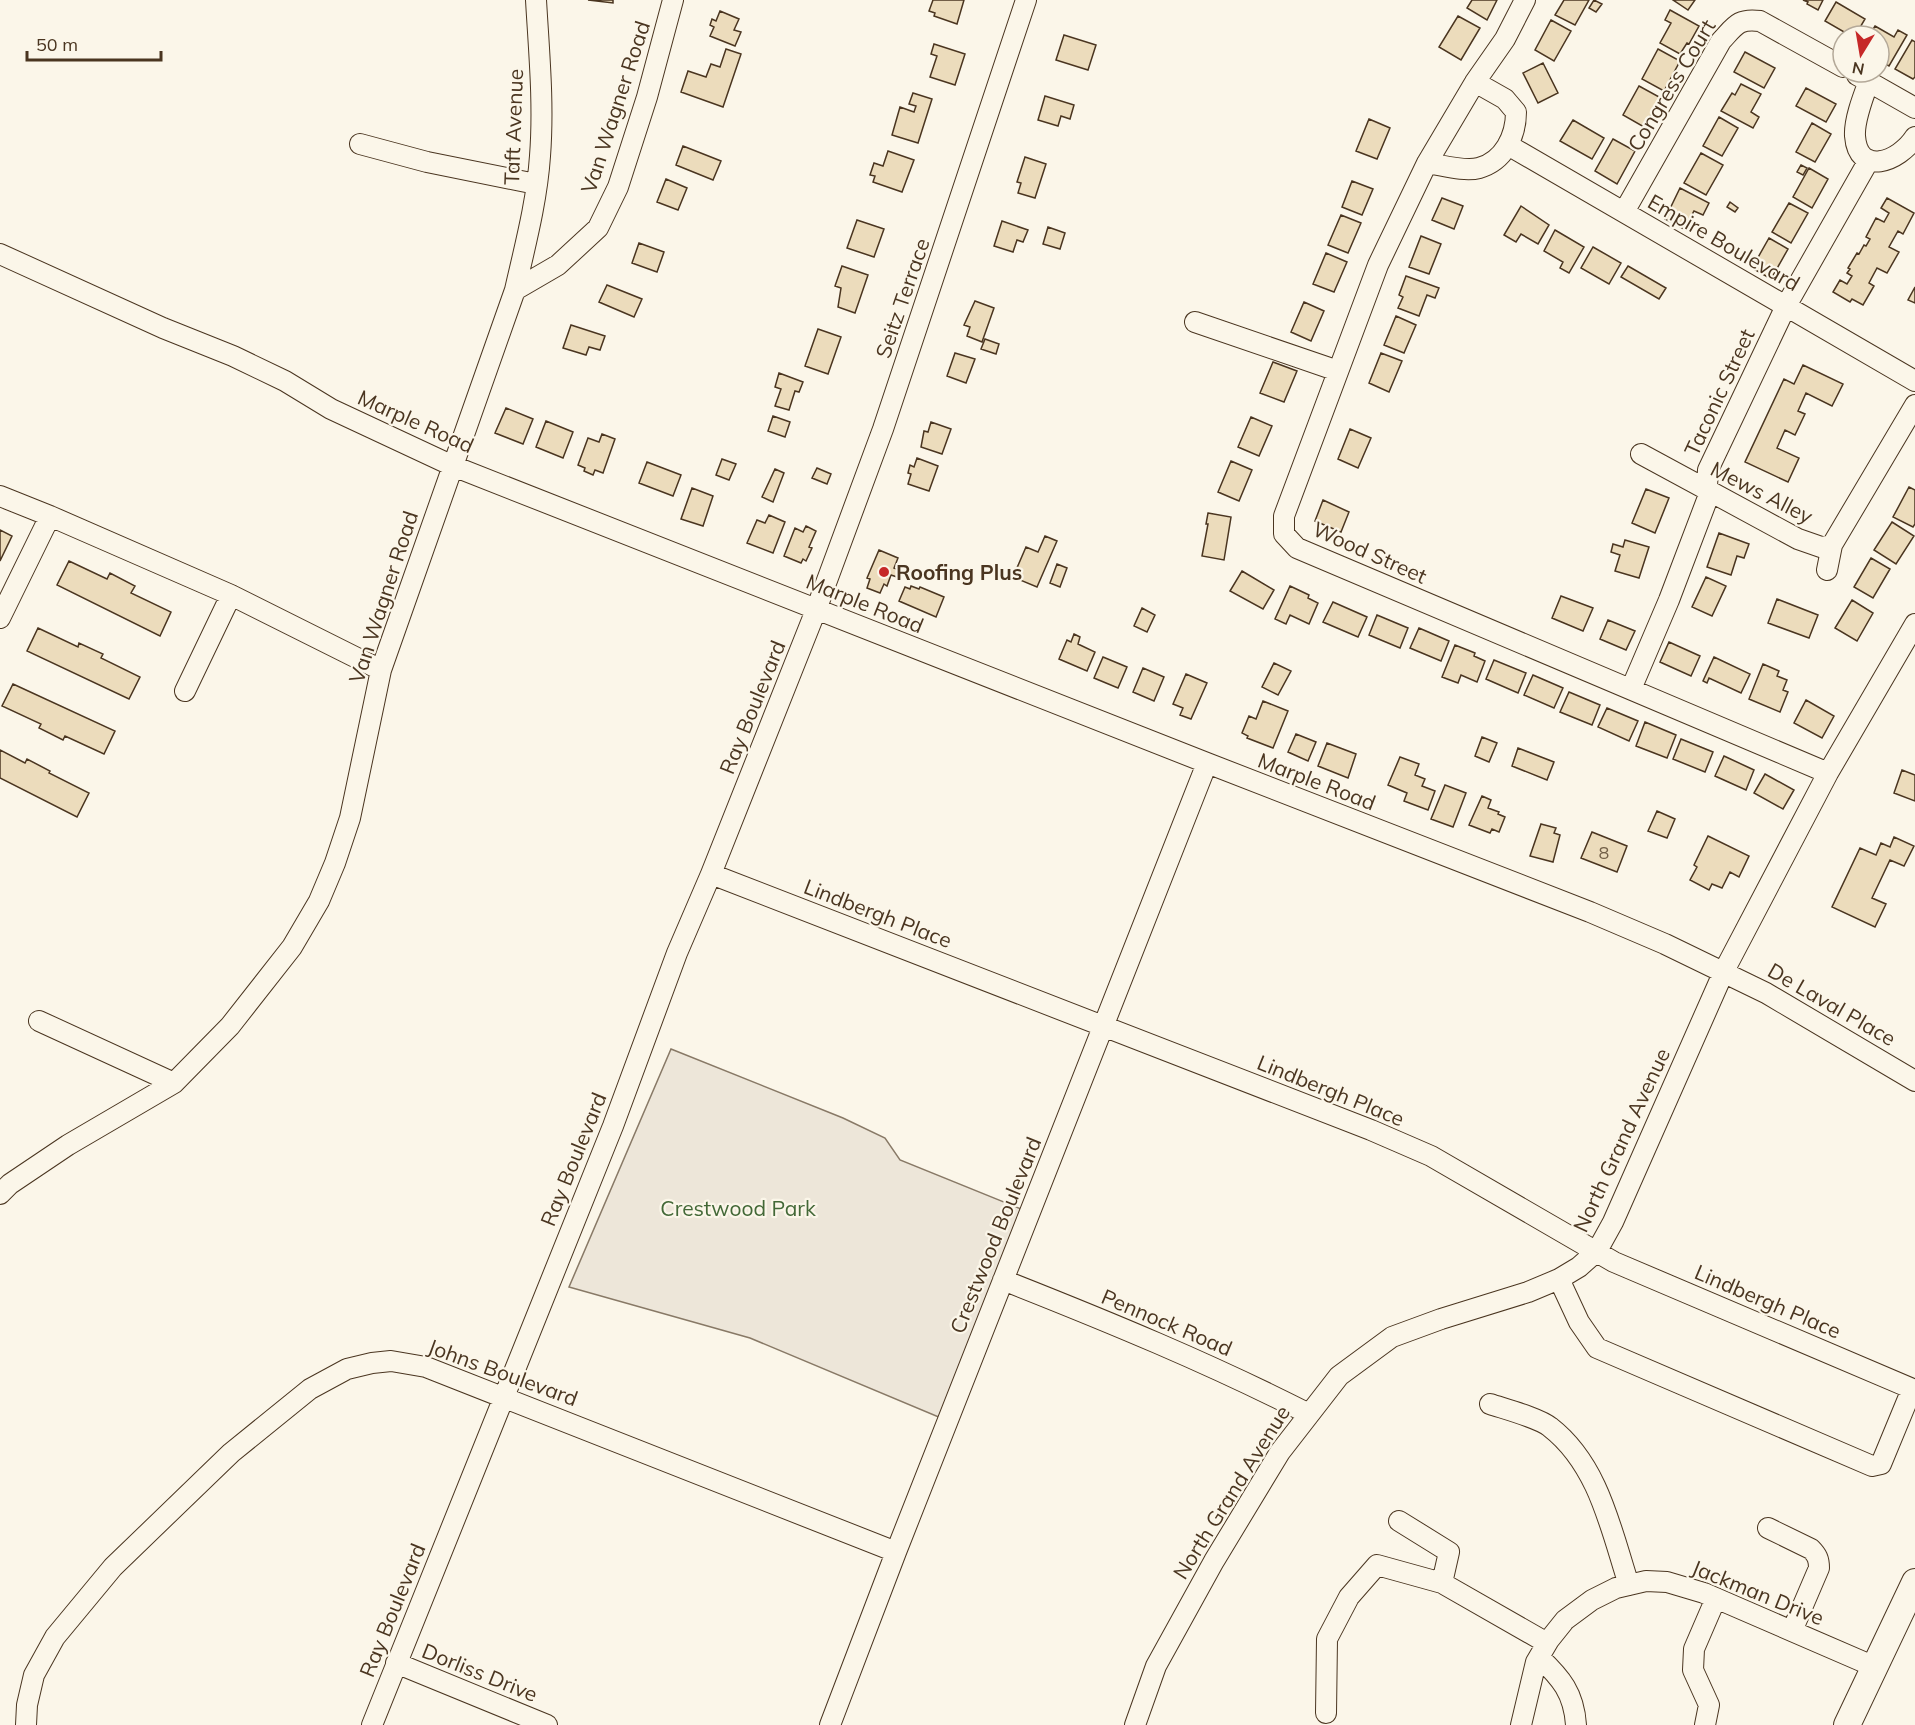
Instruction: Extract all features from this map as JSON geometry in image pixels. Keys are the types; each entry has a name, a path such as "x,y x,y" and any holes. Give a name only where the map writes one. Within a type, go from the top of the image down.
{"main road":[{"path":"1847,1725 1915,1582"}],"street":[{"name":"Taft Avenue","path":"515,290 530,225 540,156 541,87 536,0"},
{"name":"Van Wagner Road","path":"0,1194 10,1184 68,1145 174,1083 230,1026 292,947 319,902 350,818 381,670 515,290 558,265 598,228 618,187 648,97 673,0"},
{"name":"Seitz Terrace","path":"816,610 882,429 1026,0"},
{"name":"Wood Street","path":"1525,0 1505,39 1475,82 1427,163 1378,266 1284,516 1284,534 1297,548 1828,773"},
{"name":"Congress Court","path":"1624,212 1721,41 1737,23 1747,19 1760,21 1831,60"},
{"path":"1427,163 1478,168 1494,160 1508,145 1516,128 1516,112 1505,99 1475,82"},
{"path":"1860,84 1860,104 1855,136 1861,154 1869,160 1881,162 1892,159 1909,146 1915,137"},
{"path":"1872,84 1915,108"},
{"path":"360,144 427,162 536,184"},
{"name":"Empire Boulevard","path":"1508,145 1915,381"},
{"name":"Taconic Street","path":"1631,689 1669,600 1710,492 1707,486 1708,470 1786,306 1869,160"},
{"name":"Marple Road","path":"0,254 163,328 233,356 285,381 331,409 453,466 1207,764 1590,912 1724,971"},
{"path":"1195,322 1338,371"},
{"name":"Mews Alley","path":"1827,570 1832,545 1915,405"},
{"name":"Mews Alley","path":"1641,454 1798,538 1821,547 1832,545"},
{"path":"0,496 231,595 381,670"},
{"path":"0,618 50,516"},
{"path":"185,691 231,595"},
{"name":"Ray Boulevard","path":"372,1725 613,1126 677,953 711,874 816,610"},
{"name":"North Grand Avenue","path":"1135,1725 1156,1666 1214,1561 1280,1452 1339,1376 1392,1337 1528,1292 1559,1279 1597,1251 1613,1222 1724,971 1828,773 1915,624"},
{"name":"Crestwood Boulevard","path":"830,1725 1207,764"},
{"name":"Lindbergh Place","path":"711,874 1371,1130 1431,1156 1629,1268 1914,1389"},
{"name":"De Laval Place","path":"1724,971 1766,993 1915,1081"},
{"path":"39,1021 174,1083"},
{"path":"1559,1279 1579,1322 1597,1348 1872,1466 1881,1464 1914,1389"},
{"name":"Pennock Road","path":"1003,1280 1126,1328 1309,1414"},
{"name":"Johns Boulevard","path":"26,1725 27,1705 34,1675 55,1637 113,1567 231,1453 310,1389 347,1369 372,1363 391,1361 426,1367 896,1552"},
{"path":"1490,1404 1549,1425 1579,1456 1599,1491 1629,1585"},
{"path":"1399,1521 1449,1552 1442,1583"},
{"path":"1768,1528 1811,1549 1819,1560 1819,1568 1792,1631"},
{"path":"1326,1713 1327,1639 1349,1597 1377,1565 1442,1583 1543,1650 1570,1694 1576,1725"},
{"name":"Jackman Drive","path":"1521,1725 1536,1662 1565,1620 1592,1600 1616,1588 1646,1581 1667,1582 1716,1598 1875,1666"},
{"path":"1705,1725 1709,1705 1693,1670 1694,1649 1716,1598"},
{"name":"Dorliss Drive","path":"396,1663 547,1725"}],"green space":[{"name":"Crestwood Park","path":"671,1049 843,1118 885,1138 900,1160 1026,1211 941,1418 750,1338 569,1287"}],"building":[{"path":"588,0 613,0 613,3"},
{"path":"933,0 964,0 957,24 934,16 935,13 929,11"},
{"path":"1472,0 1497,0 1487,20 1467,8"},
{"path":"1564,0 1589,0 1575,25 1555,15"},
{"path":"1594,0 1602,4 1596,12 1589,8"},
{"path":"1673,0 1695,0 1688,10"},
{"path":"1803,0 1823,0 1818,10"},
{"path":"1836,2 1865,19 1862,24 1831,24 1825,21"},
{"path":"1670,10 1699,26 1689,44 1687,43 1680,54 1660,43 1671,23 1665,20"},
{"path":"720,11 739,19 734,30 741,32 735,46 710,36 714,27 710,25 712,19 716,21"},
{"path":"1458,16 1480,28 1461,60 1439,47"},
{"path":"1551,20 1571,31 1554,61 1535,50"},
{"path":"1898,30 1907,35 1891,63 1891,35 1894,37"},
{"path":"1064,35 1096,45 1088,70 1056,60"},
{"path":"1912,40 1915,42 1915,77 1913,79 1895,69"},
{"path":"934,44 965,54 955,85 930,77 937,56 931,54"},
{"path":"726,49 741,54 723,107 681,92 688,71 706,77 711,64 720,67"},
{"path":"1658,49 1680,61 1664,91 1642,79"},
{"path":"1745,52 1775,68 1764,88 1734,72"},
{"path":"1543,63 1558,93 1538,103 1523,73"},
{"path":"1741,84 1761,94 1751,112 1759,117 1753,128 1721,111 1732,93 1735,95"},
{"path":"1639,86 1661,98 1644,127 1623,115"},
{"path":"1806,88 1836,104 1826,122 1796,106"},
{"path":"913,93 932,99 918,143 892,135 900,107 914,112 916,106 909,104"},
{"path":"1045,96 1074,105 1070,119 1061,116 1058,126 1038,120"},
{"path":"1719,117 1738,128 1722,156 1703,146"},
{"path":"1369,119 1390,128 1377,159 1356,151"},
{"path":"1573,120 1604,138 1592,159 1560,141"},
{"path":"1812,123 1831,134 1815,162 1796,152"},
{"path":"1613,139 1635,151 1617,184 1595,171"},
{"path":"683,146 721,161 713,180 676,165"},
{"path":"888,151 914,160 902,192 873,182 875,176 870,175 874,163 883,166"},
{"path":"1701,153 1723,165 1706,195 1684,183"},
{"path":"1025,157 1046,164 1035,198 1018,193 1021,183 1017,182"},
{"path":"1801,165 1807,168 1803,175 1797,172"},
{"path":"1809,168 1828,179 1812,208 1793,197"},
{"path":"666,179 687,188 678,210 657,202"},
{"path":"1352,181 1373,189 1362,215 1342,207"},
{"path":"1680,188 1709,203 1703,215 1694,211 1684,229 1665,219"},
{"path":"1442,198 1463,206 1454,229 1432,220"},
{"path":"1887,198 1914,213 1903,234 1898,231 1889,247 1899,252 1887,273 1877,268 1869,283 1874,286 1863,305 1852,299 1850,302 1833,292 1840,280 1847,284 1852,276 1847,273 1850,269 1848,268 1857,253 1859,254 1870,239 1866,237 1876,218 1884,222 1889,213 1881,208"},
{"path":"1730,202 1738,208 1735,212 1727,207"},
{"path":"1789,203 1808,213 1791,243 1772,232"},
{"path":"1521,206 1549,225 1538,244 1521,234 1516,242 1504,235"},
{"path":"1341,215 1361,223 1348,253 1328,245"},
{"path":"857,220 884,229 874,257 847,248"},
{"path":"1002,221 1028,230 1023,242 1017,240 1013,252 994,246"},
{"path":"1048,227 1065,233 1060,249 1043,244"},
{"path":"1555,230 1584,247 1569,273 1560,268 1563,262 1544,251"},
{"path":"1421,236 1441,244 1429,274 1409,267"},
{"path":"1769,238 1788,249 1771,279 1752,268"},
{"path":"639,243 664,252 657,272 632,263"},
{"path":"1593,247 1621,263 1609,284 1581,268"},
{"path":"1326,253 1347,262 1334,292 1313,284"},
{"path":"842,266 868,275 855,313 838,307 841,288 835,286"},
{"path":"1628,266 1666,288 1659,299 1621,277"},
{"path":"1406,276 1439,288 1435,298 1427,295 1419,316 1398,308 1403,297 1399,295"},
{"path":"607,285 642,299 634,317 599,302"},
{"path":"1915,287 1915,303 1908,300"},
{"path":"975,301 994,308 982,342 967,336 970,327 964,325"},
{"path":"1304,302 1324,311 1311,341 1291,332"},
{"path":"1396,316 1416,325 1404,353 1384,345"},
{"path":"571,325 605,336 600,350 589,347 586,355 563,348"},
{"path":"818,329 841,337 828,374 805,366"},
{"path":"985,339 999,344 996,354 981,349"},
{"path":"955,353 975,359 966,383 947,376"},
{"path":"1381,353 1402,361 1389,392 1369,383"},
{"path":"1273,362 1297,371 1284,402 1260,393"},
{"path":"1803,365 1843,384 1832,406 1806,393 1798,411 1805,414 1795,435 1785,430 1777,448 1799,458 1788,482 1745,462 1784,379 1794,384"},
{"path":"779,373 803,382 799,392 795,391 789,410 775,406 781,389 775,387"},
{"path":"506,408 533,419 523,444 495,433"},
{"path":"773,416 790,422 785,437 768,431"},
{"path":"1251,417 1272,426 1259,456 1238,447"},
{"path":"546,421 573,432 563,458 536,447"},
{"path":"931,422 951,429 942,454 921,447 924,431 928,432"},
{"path":"1350,429 1371,438 1358,468 1338,459"},
{"path":"602,434 615,439 603,473 595,470 593,475 578,465 588,438 599,442"},
{"path":"917,458 938,466 929,491 908,484 911,474 908,473 910,465 914,467"},
{"path":"722,459 736,464 729,480 716,475"},
{"path":"1231,461 1252,470 1239,501 1218,492"},
{"path":"647,462 681,475 673,496 639,483"},
{"path":"817,468 831,474 827,484 812,478"},
{"path":"775,469 784,473 773,502 762,497"},
{"path":"1909,487 1915,490 1915,524 1913,527 1893,517"},
{"path":"692,488 713,496 703,526 681,519"},
{"path":"1646,489 1669,498 1655,533 1632,523"},
{"path":"1323,500 1349,512 1341,532 1315,521"},
{"path":"1208,513 1231,517 1224,560 1202,556"},
{"path":"769,515 785,522 773,553 747,543 757,520 765,523"},
{"path":"1892,522 1914,536 1896,564 1874,550"},
{"path":"806,526 816,531 806,561 803,559 801,563 784,556 795,528 803,532"},
{"path":"0,530 12,536 0,561"},
{"path":"1719,533 1749,544 1744,558 1737,556 1731,575 1707,567"},
{"path":"1045,536 1057,541 1037,587 1013,577 1026,547 1038,552"},
{"path":"1625,540 1649,547 1639,578 1615,571 1620,555 1611,552 1613,544 1623,547"},
{"name":"Roofing Plus","path":"879,550 898,558 894,568 899,570 897,577 891,575 887,586 884,584 880,593 867,588 870,579 867,578"},
{"path":"1871,558 1890,569 1873,598 1854,587"},
{"path":"69,561 107,579 110,573 135,586 131,593 171,612 160,636 57,585"},
{"path":"1057,564 1067,568 1060,587 1050,583"},
{"path":"1242,571 1274,590 1263,609 1230,591"},
{"path":"1706,577 1726,586 1712,616 1692,607"},
{"path":"911,586 919,589 920,587 944,597 936,617 899,601 905,587 910,589"},
{"path":"1290,586 1309,595 1308,598 1318,603 1309,624 1290,615 1286,624 1275,619"},
{"path":"1561,596 1593,608 1583,631 1552,618"},
{"path":"1777,599 1818,615 1809,638 1768,623"},
{"path":"1852,600 1873,613 1857,641 1835,628"},
{"path":"1333,602 1367,617 1358,637 1323,622"},
{"path":"1142,608 1155,615 1147,632 1134,626"},
{"path":"1377,615 1408,628 1400,648 1369,635"},
{"path":"1608,620 1635,631 1626,650 1600,639"},
{"path":"38,628 78,647 79,643 103,654 101,658 140,677 129,699 27,651"},
{"path":"1419,628 1449,641 1441,661 1410,648"},
{"path":"1074,634 1080,637 1078,644 1095,652 1087,671 1059,659 1067,640 1071,642"},
{"path":"1669,642 1700,656 1691,676 1660,662"},
{"path":"1455,645 1475,653 1474,656 1485,661 1477,682 1461,675 1458,683 1442,677"},
{"path":"1103,657 1127,667 1118,688 1094,678"},
{"path":"1714,657 1750,674 1741,693 1709,678 1707,683 1703,681"},
{"path":"1494,660 1526,673 1518,693 1486,679"},
{"path":"1274,663 1291,671 1278,695 1262,687"},
{"path":"1763,664 1779,671 1777,676 1787,680 1783,690 1788,692 1780,712 1749,699"},
{"path":"1143,668 1164,677 1154,701 1133,692"},
{"path":"1186,674 1207,683 1191,719 1180,715 1183,708 1173,704"},
{"path":"1533,675 1563,688 1554,708 1524,695"},
{"path":"13,684 115,731 104,754 65,736 63,740 39,728 41,724 2,706"},
{"path":"1569,692 1600,705 1592,725 1560,712"},
{"path":"1806,700 1834,716 1822,738 1794,723"},
{"path":"1263,701 1288,711 1273,748 1247,738 1248,736 1242,733 1249,716 1256,719"},
{"path":"1607,708 1638,721 1629,741 1598,727"},
{"path":"1645,722 1676,735 1667,758 1636,746"},
{"path":"1296,734 1316,742 1308,761 1288,752"},
{"path":"1482,737 1497,743 1489,762 1475,756"},
{"path":"1681,739 1713,752 1705,772 1673,759"},
{"path":"1327,743 1356,754 1348,778 1318,766"},
{"path":"1518,748 1554,762 1547,780 1512,766"},
{"path":"0,750 25,763 27,759 89,793 77,817 0,778"},
{"path":"1724,756 1754,770 1746,790 1715,776"},
{"path":"1400,757 1419,764 1415,775 1425,779 1422,786 1435,791 1428,810 1404,801 1407,793 1388,785"},
{"path":"1902,770 1915,775 1915,801 1894,793"},
{"path":"1765,774 1794,790 1783,809 1754,793"},
{"path":"1445,785 1466,793 1453,827 1431,819"},
{"path":"1482,796 1491,800 1488,808 1505,817 1499,832 1492,829 1490,833 1469,825"},
{"path":"1657,811 1675,819 1667,838 1648,831"},
{"path":"1541,824 1556,828 1554,833 1560,835 1553,862 1530,856"},
{"path":"1592,832 1627,846 1617,872 1581,858"},
{"path":"1708,836 1749,856 1739,877 1730,872 1722,888 1712,884 1709,890 1690,880 1697,867 1694,865"},
{"path":"1894,837 1914,846 1904,866 1890,860 1872,898 1886,904 1875,927 1832,907 1860,848 1876,855 1881,843 1890,847"}],"place":[{"name":"Roofing Plus","path":"884,572"}]}
